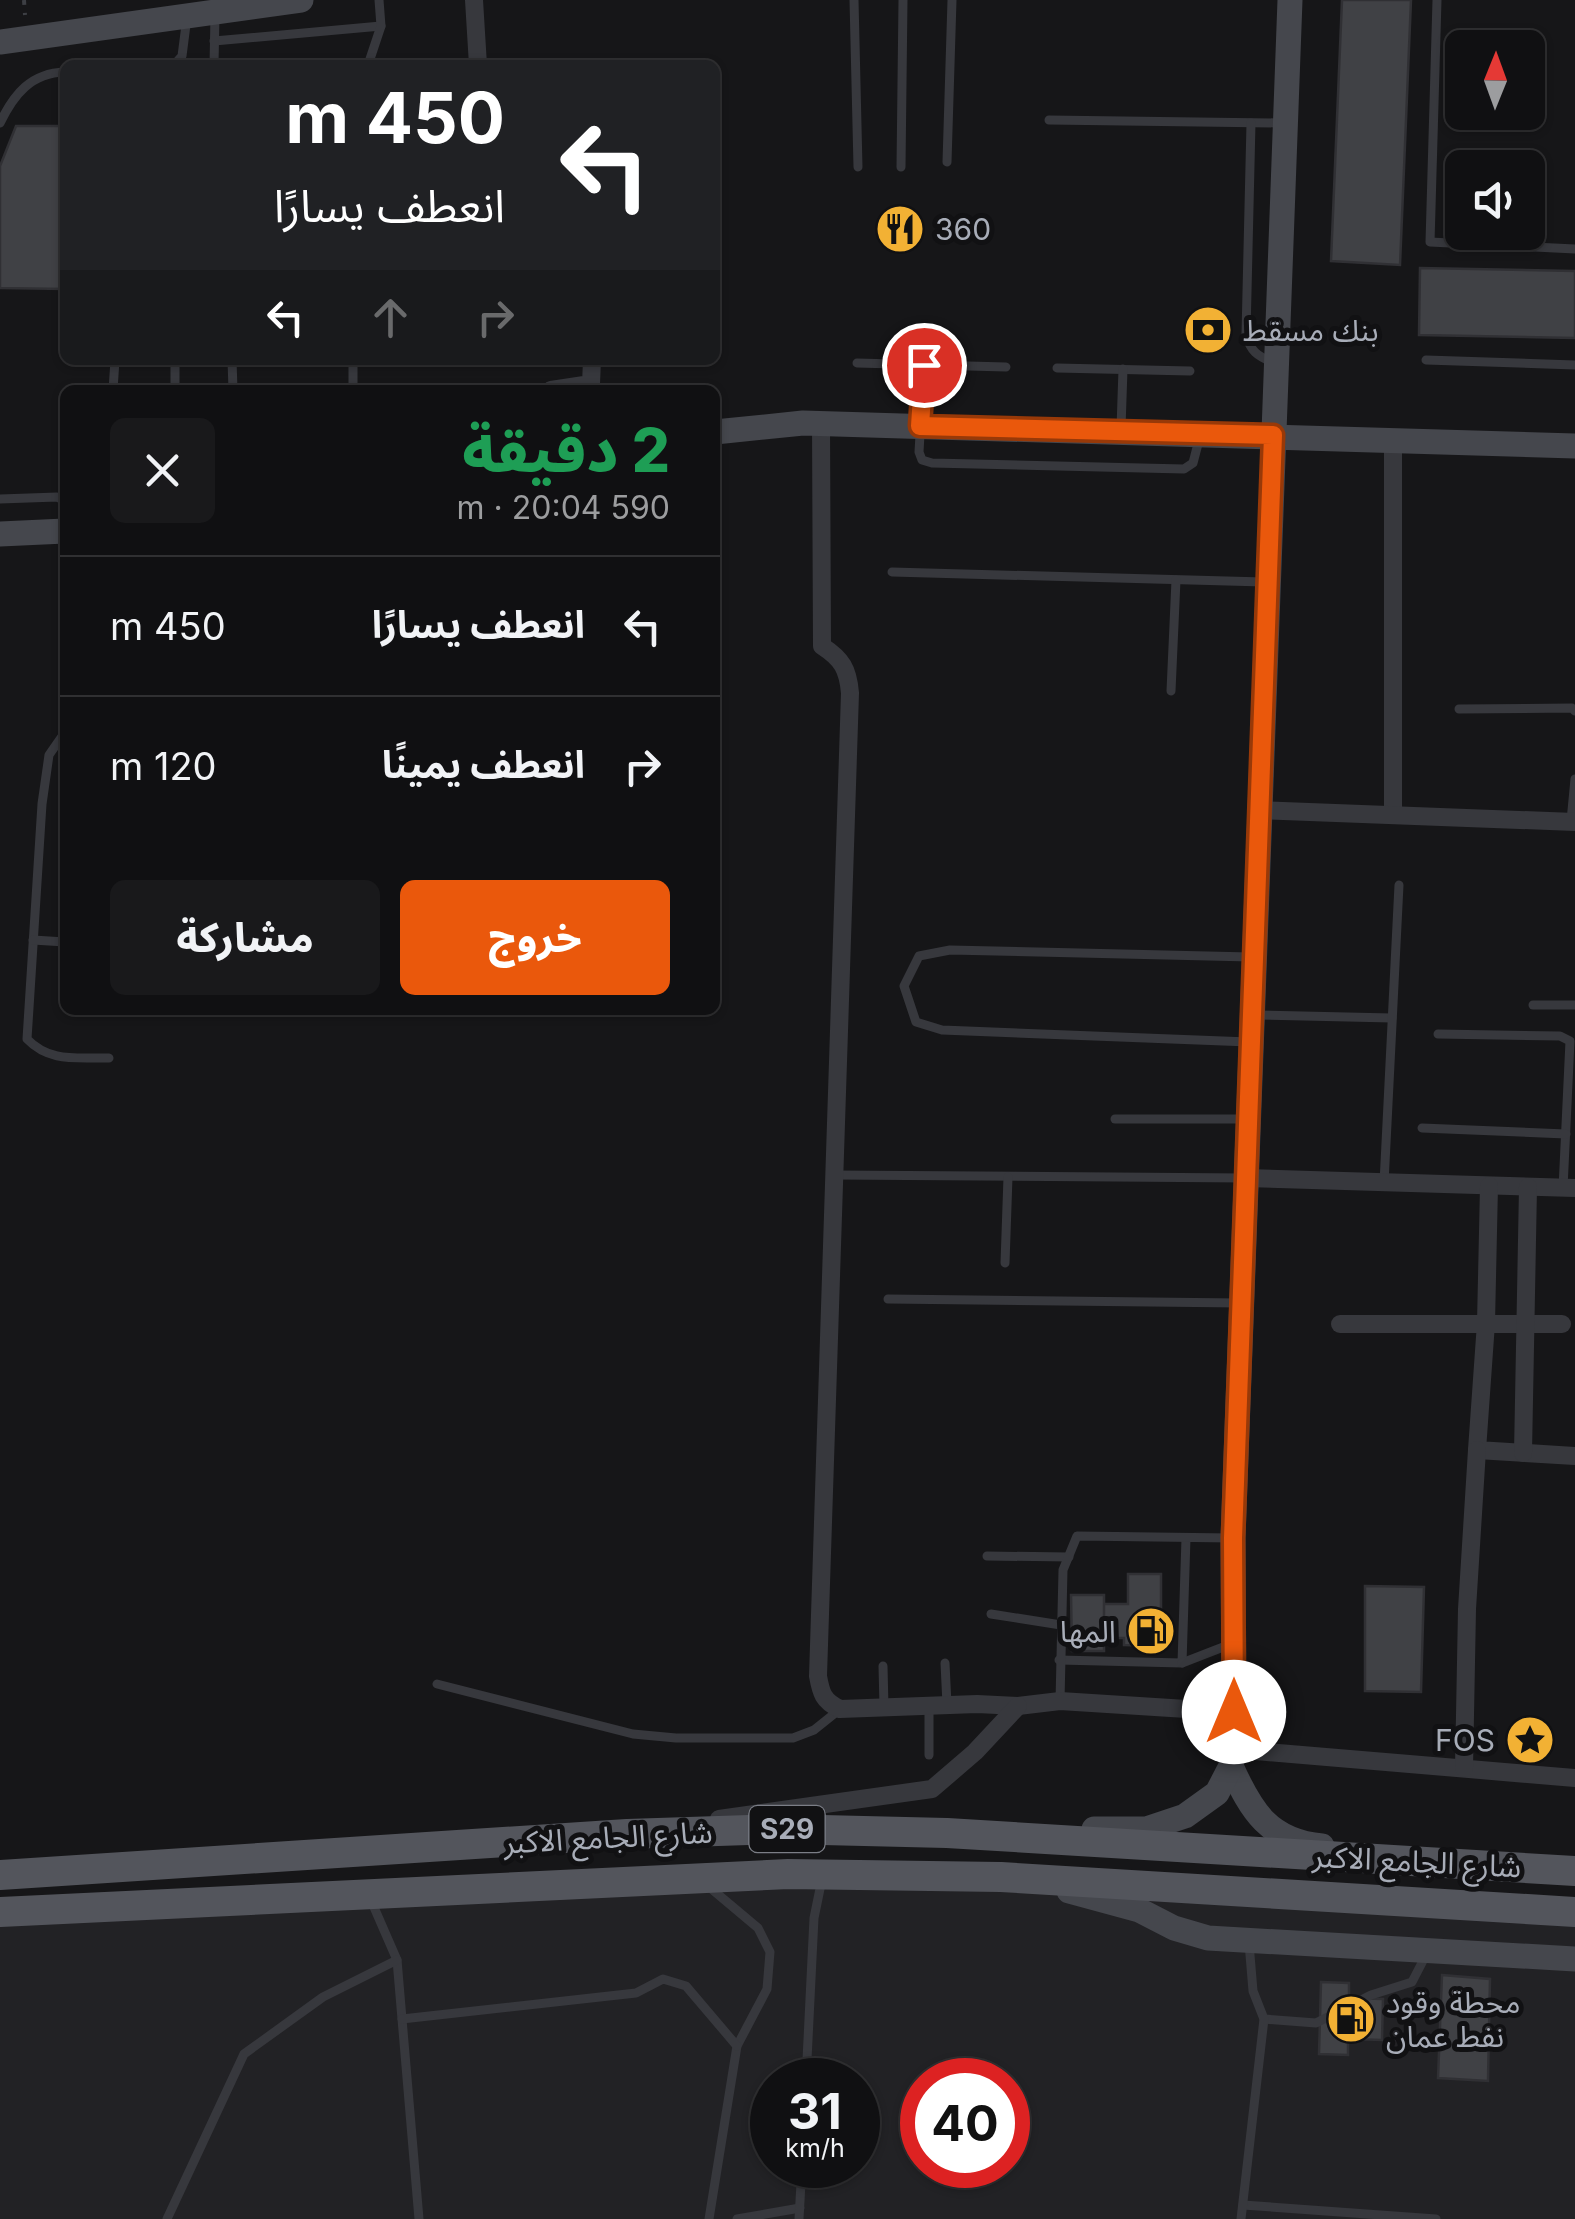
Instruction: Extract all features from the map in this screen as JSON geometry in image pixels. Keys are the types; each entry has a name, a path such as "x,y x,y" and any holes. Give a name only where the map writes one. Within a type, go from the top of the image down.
{"main road":[{"name":"شارع الجامع الاكبر","path":"0,1874 628,1834 781,1829 972,1836 1575,1871"},
{"name":"شارع الجامع الاكبر","path":"0,1912 698,1878 823,1876 1000,1878 1575,1912"}],"street":[{"path":"0,42 300,0"},
{"path":"972,1836 1018,1828 1146,1829 1185,1816 1217,1792 1231,1758 1233,1538 1290,0"},
{"path":"477,1 478,60"},
{"path":"0,58 28,39"},
{"path":"584,385 591,384 592,365"},
{"path":"821,424 822,646 839,657 848,672 850,694 818,1676 827,1703 840,1709 1018,1706 1060,1701 1234,1712"},
{"path":"720,432 821,424 1575,446"},
{"path":"1393,440 1393,815"},
{"path":"0,534 60,530"},
{"path":"1259,810 1573,822"},
{"path":"1246,1178 1569,1188"},
{"path":"1464,1768 1467,1609 1486,1323 1488,1186"},
{"path":"1523,1453 1528,1187"},
{"path":"1340,1324 1562,1324"},
{"path":"1477,1450 1575,1456"},
{"path":"628,1834 932,1788 975,1752 1018,1706"},
{"path":"1231,1758 1464,1768 1575,1778"},
{"path":"1231,1758 1244,1797 1262,1822 1298,1844 1358,1849 1412,1860"},
{"path":"1000,1878 1102,1898 1208,1938 1575,1958"}],"lane":[{"path":"370,60 380,26 380,0"},
{"path":"854,0 858,167"},
{"path":"900,167 903,0"},
{"path":"947,162 952,0"},
{"path":"1437,0 1430,242 1575,249"},
{"path":"214,60 215,12"},
{"path":"178,60 186,44 187,17"},
{"path":"214,41 380,26"},
{"path":"0,123 25,86 47,72 60,72"},
{"path":"1049,120 1285,123"},
{"path":"1251,123 1246,334 1249,348 1276,364"},
{"path":"1426,360 1575,365"},
{"path":"857,363 1006,368"},
{"path":"924,365 919,452 922,460 932,464 1184,469 1194,463 1201,433"},
{"path":"1057,368 1190,371"},
{"path":"1121,431 1123,370"},
{"path":"0,499 60,499"},
{"path":"892,572 1268,582"},
{"path":"1171,691 1176,580"},
{"path":"1459,709 1575,711"},
{"path":"60,739 49,755 42,804 27,1038 40,1052 109,1058"},
{"path":"1573,822 1575,779"},
{"path":"1384,1183 1399,884"},
{"path":"33,940 60,942"},
{"path":"1251,1042 942,1030 916,1022 904,986 919,956 950,950 1254,957"},
{"path":"1533,1005 1575,1005"},
{"path":"1252,1015 1392,1018"},
{"path":"1438,1034 1560,1036 1570,1041 1566,1134 1569,1188"},
{"path":"1116,1119 1248,1120"},
{"path":"1422,1128 1566,1134"},
{"path":"834,1176 1246,1178"},
{"path":"1005,1263 1008,1176"},
{"path":"888,1299 1242,1303"},
{"path":"1060,1701 1063,1570 1078,1536 1233,1538"},
{"path":"1182,1663 1186,1538"},
{"path":"988,1556 1068,1556"},
{"path":"990,1614 1061,1625"},
{"path":"1059,1660 1182,1663 1234,1643"},
{"path":"930,1756 944,1663"},
{"path":"883,1666 884,1707"},
{"path":"437,1684 633,1734 676,1738 792,1738 814,1730 840,1709"},
{"path":"807,2058 814,1918 823,1876"},
{"path":"698,1878 758,1928 770,1952 766,1989 737,2046 709,2219"},
{"path":"368,1894 397,1960 419,2219"},
{"path":"1241,2219 1264,2020 1253,1991 1249,1940"},
{"path":"1264,2020 1316,2022 1371,1995 1412,1982 1429,1950"},
{"path":"167,2219 244,2054 323,1997 397,1960"},
{"path":"402,2019 636,1992 663,1979 686,1986 737,2046"},
{"path":"738,2219 800,2214 801,2188"},
{"path":"1243,2205 1436,2219"}],"shaded area":[{"path":"1001,1877 1575,1912 1575,2219 0,2219 0,1911"}],"building":[{"path":"1342,0 1411,0 1400,265 1331,261"},
{"path":"16,126 60,126 60,289 0,288 0,166"},
{"path":"1420,268 1575,271 1575,338 1419,335"},
{"path":"1128,1574 1161,1574 1161,1646 1124,1645 1124,1638 1091,1638 1091,1604 1128,1604"},
{"path":"1365,1586 1424,1587 1421,1692 1365,1691"},
{"path":"1071,1595 1104,1595 1104,1651 1072,1651"},
{"path":"1442,1975 1490,1979 1488,2081 1438,2078"},
{"name":"محطة وقود نفط عمان","path":"1321,1982 1349,1983 1349,1998 1383,1999 1382,2040 1348,2039 1348,2055 1319,2054"}],"place":[{"name":"360","path":"900,229"},
{"name":"بنك مسقط","path":"1208,330"},
{"name":"المه‍ا","path":"1151,1631"},
{"name":"FOS","path":"1530,1740"},
{"name":"محطة وقود نفط عمان","path":"1351,2019"}],"route":[{"path":"924,365 920,426 1273,435 1233,1538 1234,1712"}]}
